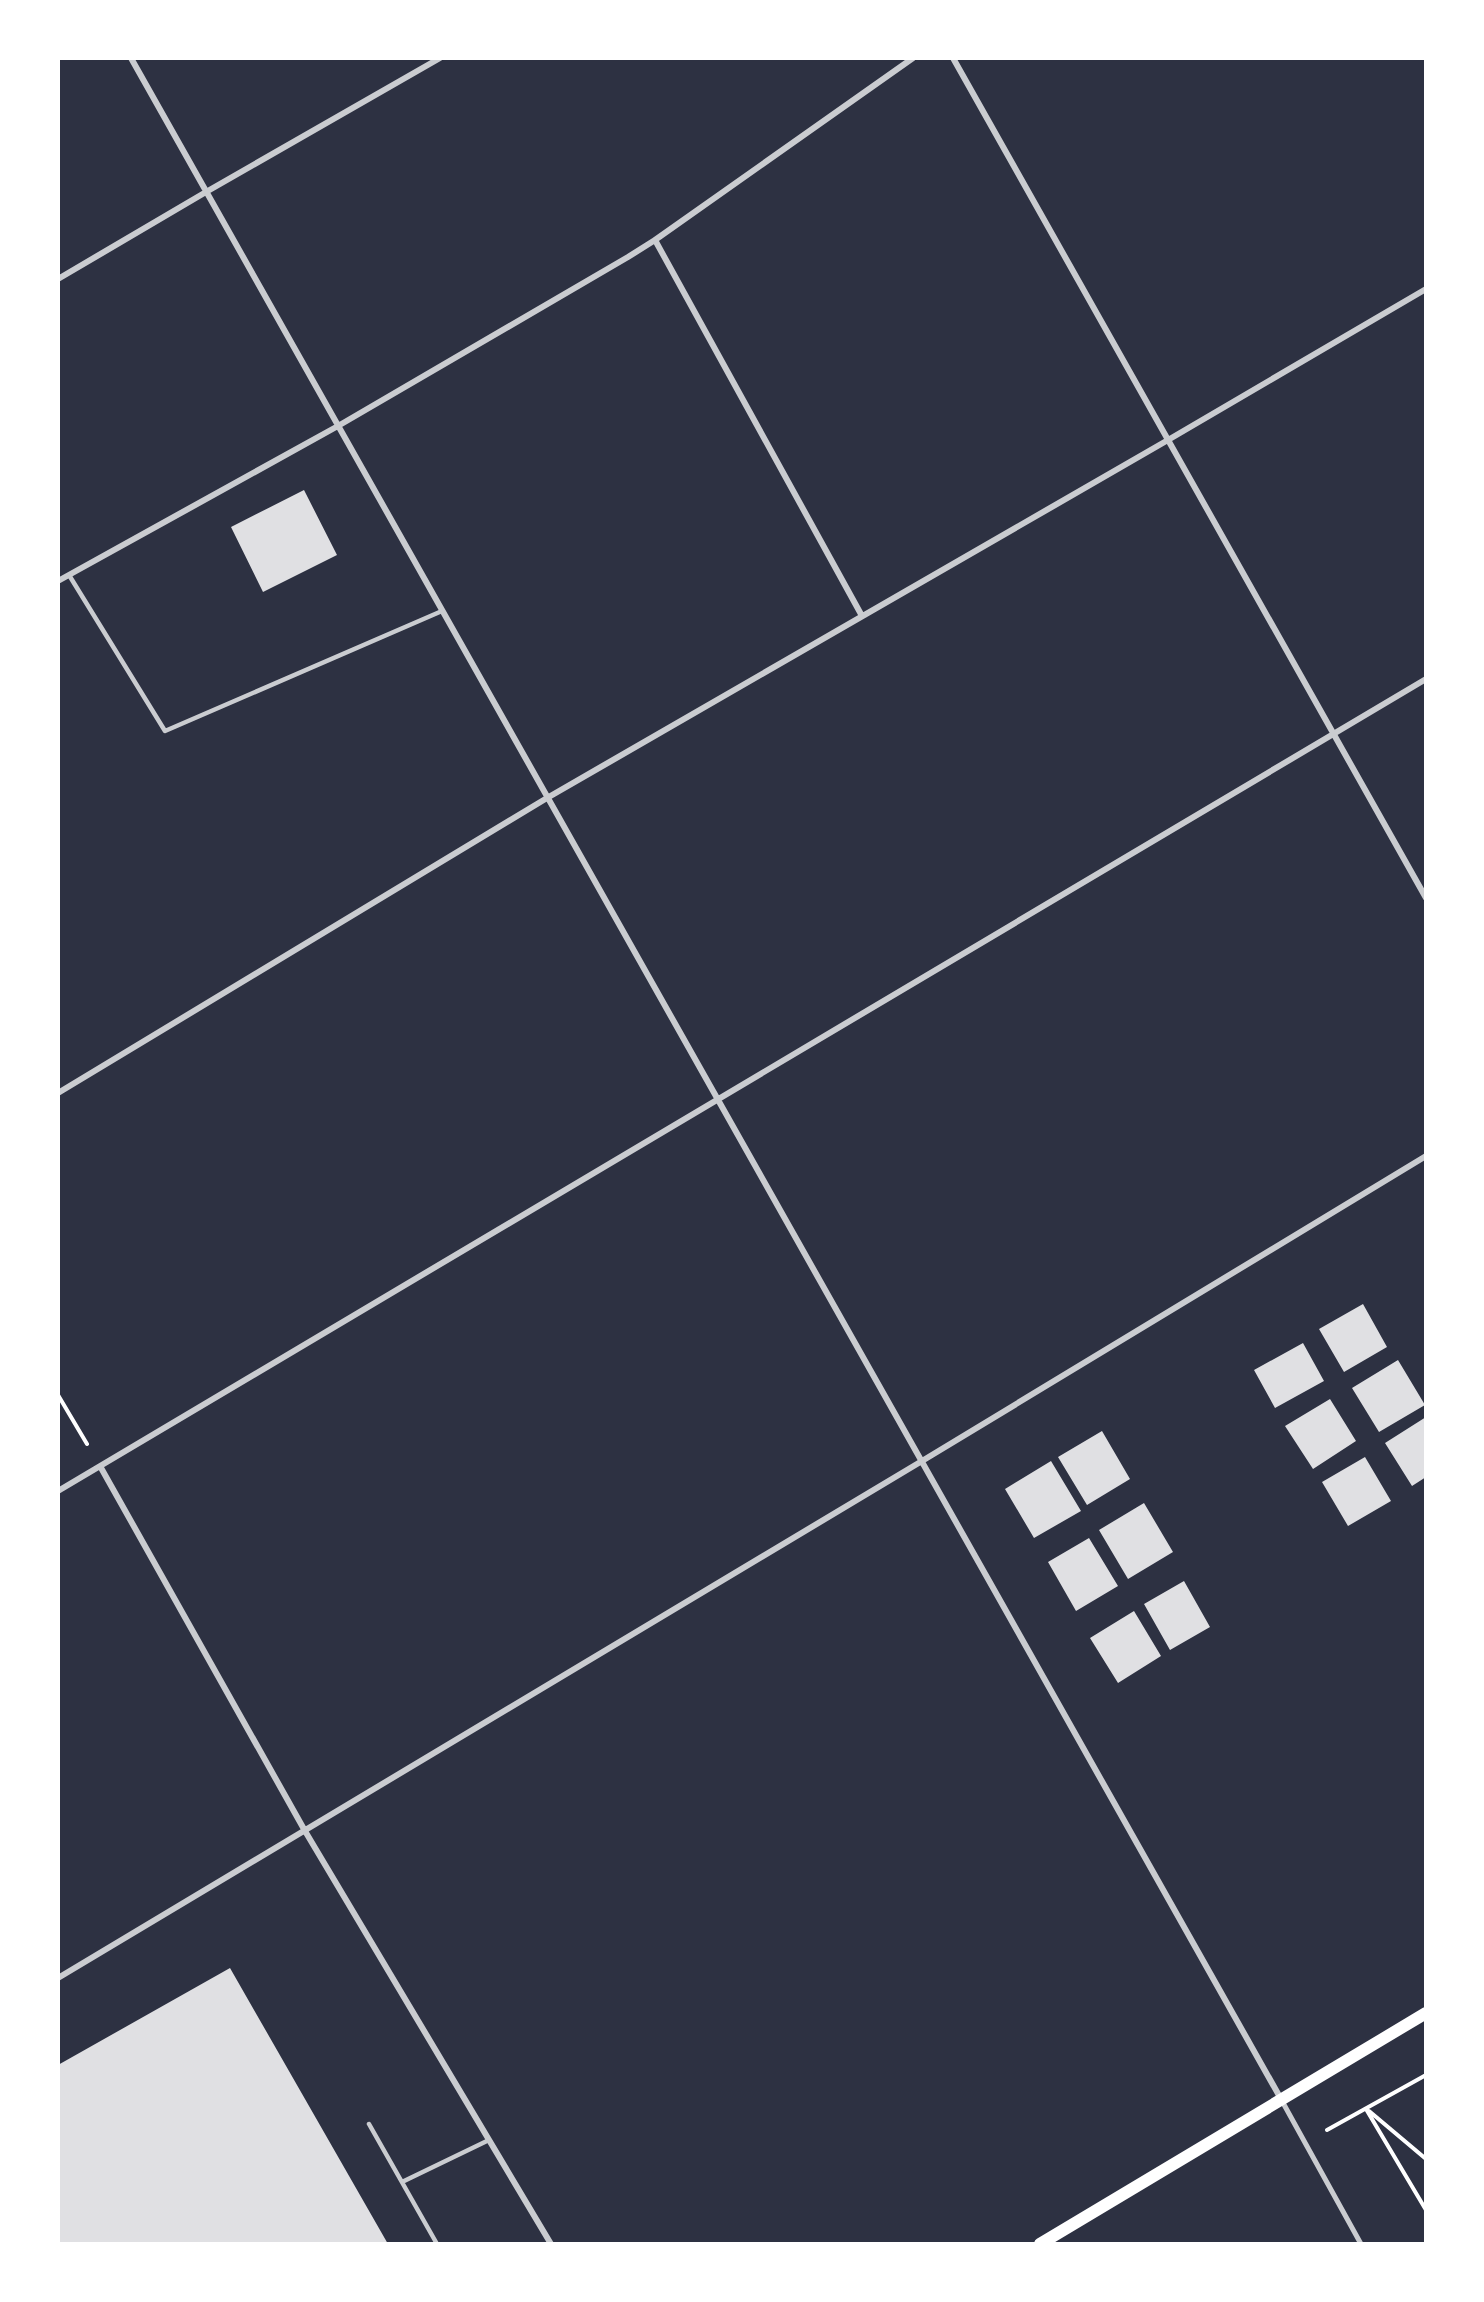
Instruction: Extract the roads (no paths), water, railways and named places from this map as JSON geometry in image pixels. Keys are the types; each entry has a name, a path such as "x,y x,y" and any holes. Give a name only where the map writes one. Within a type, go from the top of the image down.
{"main road":[{"path":"1040,2244 1425,2013"}],"street":[{"path":"131,58 1361,2244"},
{"path":"58,279 440,58"},
{"path":"58,582 338,426 655,240 914,58"},
{"path":"953,58 1425,898"},
{"path":"655,240 862,616"},
{"path":"58,1093 547,798 1425,289"},
{"path":"58,1491 1425,680"},
{"path":"58,1978 922,1461 1425,1156"},
{"path":"100,1466 305,1831 551,2244"}],"lane":[{"path":"69,575 165,732 442,611"},
{"path":"369,2124 436,2244"},
{"path":"402,2182 489,2140"}]}
